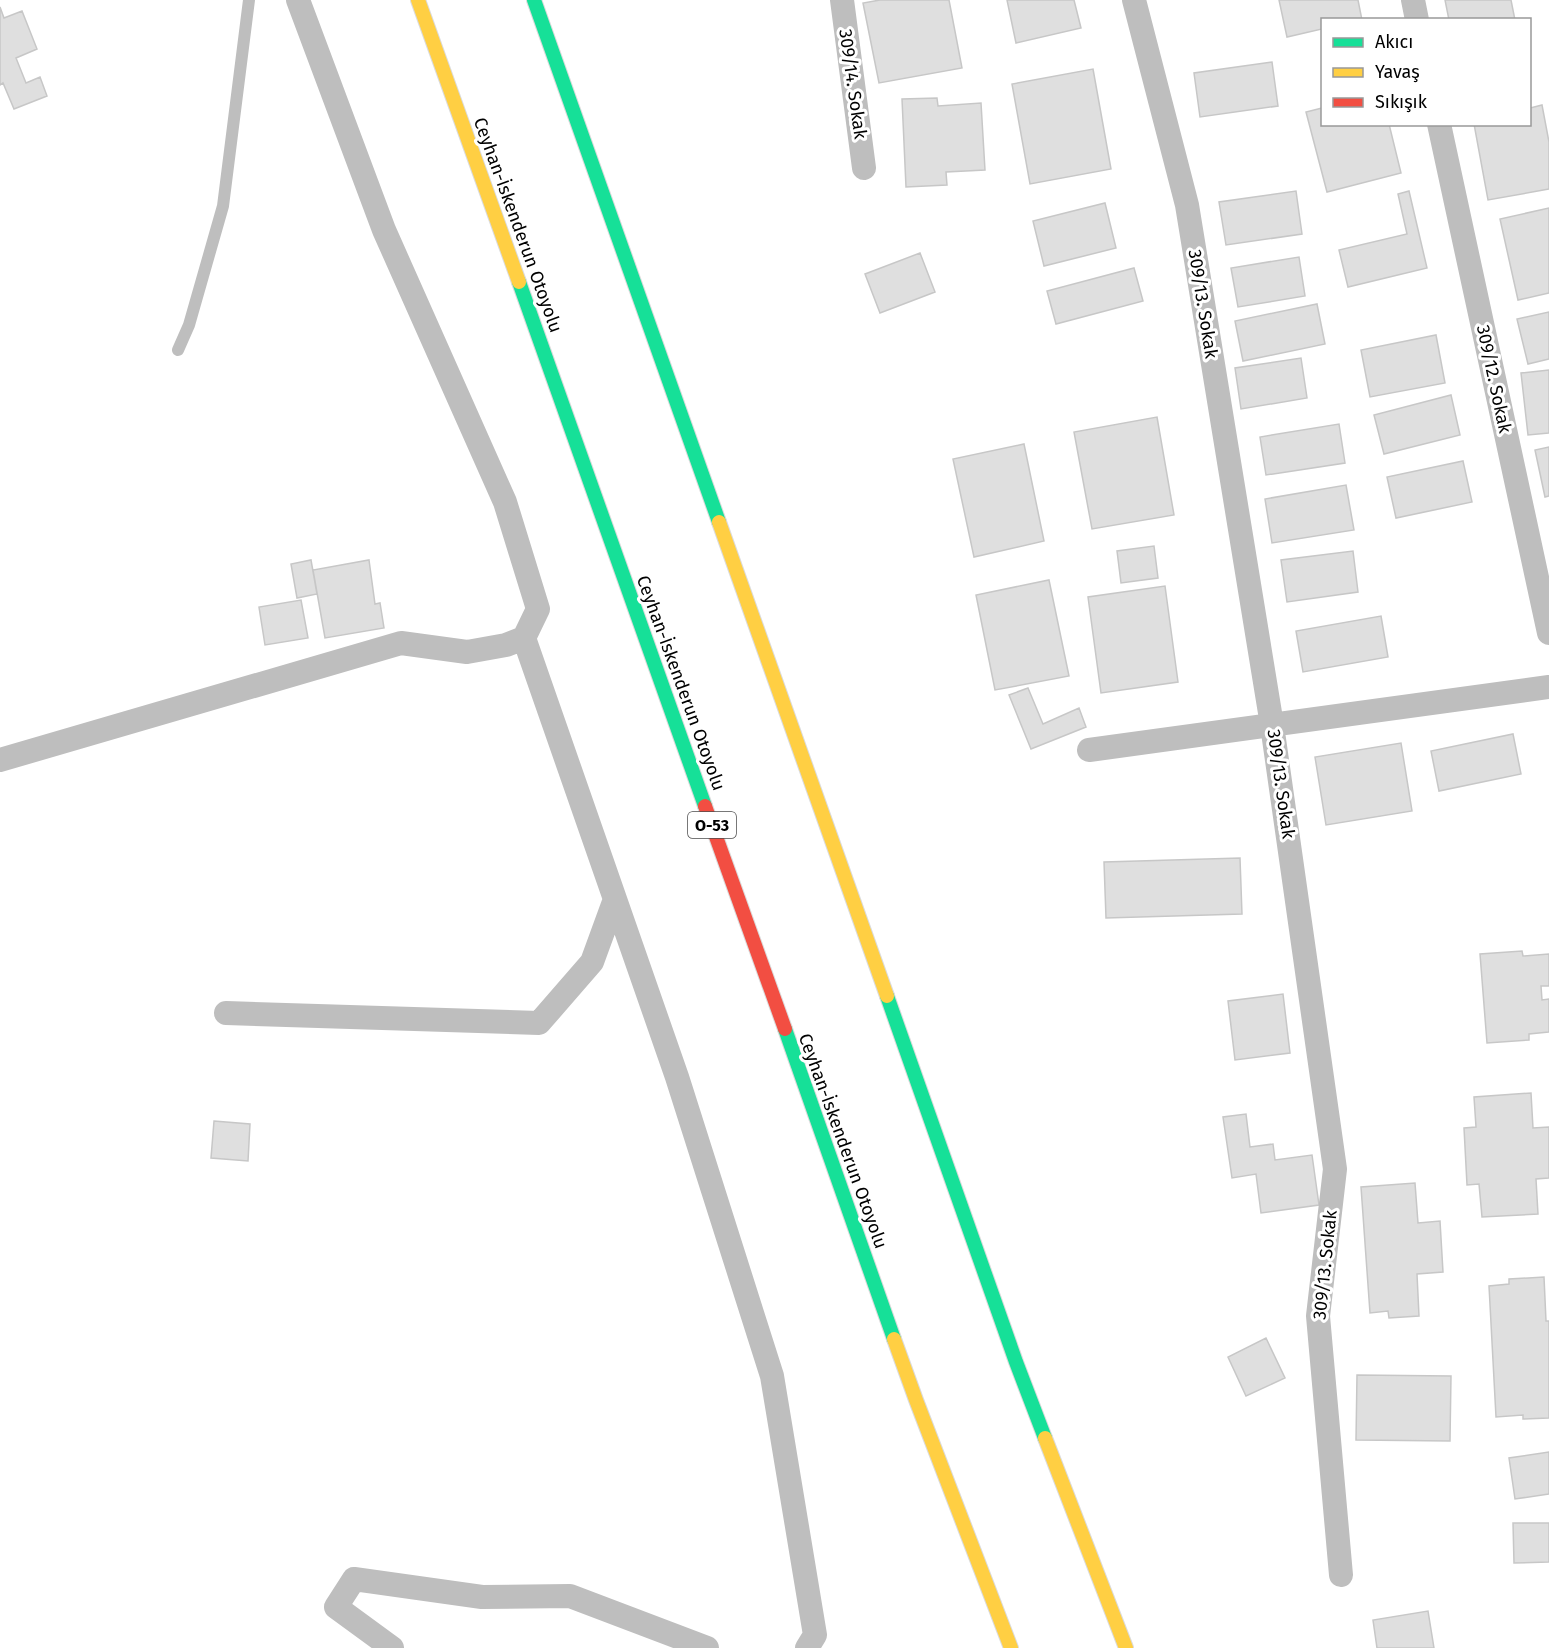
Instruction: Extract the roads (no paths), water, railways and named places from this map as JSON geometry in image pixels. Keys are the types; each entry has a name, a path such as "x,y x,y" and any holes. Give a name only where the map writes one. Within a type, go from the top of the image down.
{"highway":[{"name":"Ceyhan-İskenderun Otoyolu","path":"418,0 908,1378 1011,1648"},
{"path":"534,0 1012,1351 1126,1648"}],"street":[{"path":"0,760 401,643 467,652 506,645 524,638 538,609 505,502 384,230 298,0"},
{"name":"309/14. Sokak","path":"842,0 864,168"},
{"name":"309/13. Sokak","path":"1134,0 1187,205 1272,725 1335,1169 1318,1316 1341,1575"},
{"path":"1413,0 1417,18"},
{"name":"309/12. Sokak","path":"1439,126 1549,633"},
{"path":"524,638 677,1077 772,1376 815,1644"},
{"path":"1089,750 1549,687"},
{"path":"226,1013 539,1023 592,962 615,899"},
{"path":"392,1648 336,1608 354,1579 482,1597 570,1596 707,1648"}],"lane":[{"path":"178,351 189,325 223,206 249,0"}]}
